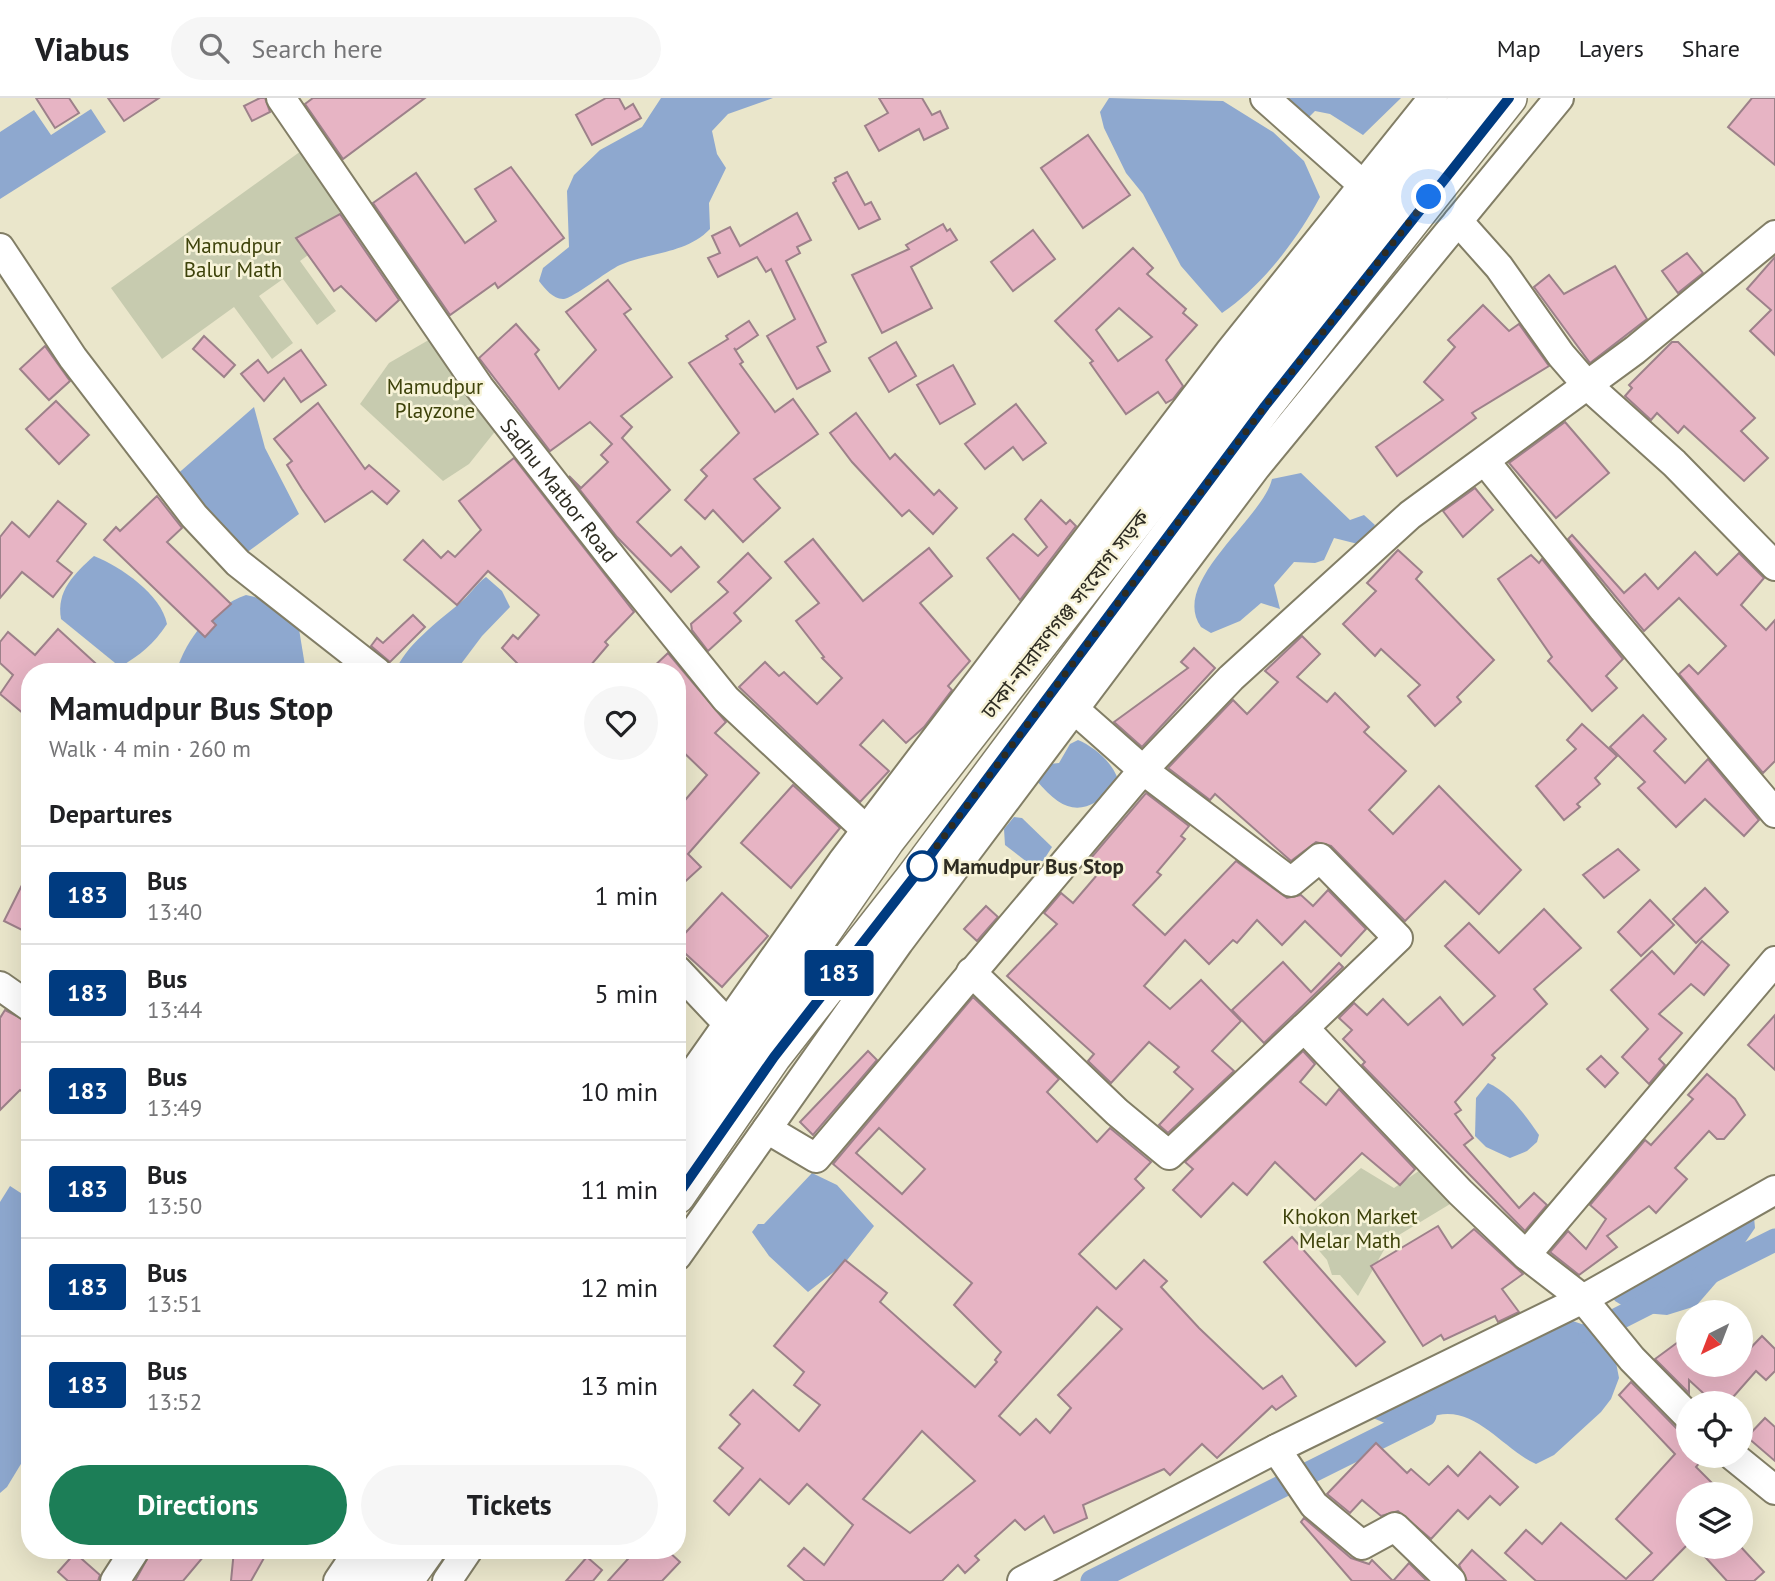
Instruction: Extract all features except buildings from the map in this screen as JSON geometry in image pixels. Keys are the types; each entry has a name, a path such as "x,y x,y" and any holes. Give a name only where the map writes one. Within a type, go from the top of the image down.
{"main road":[{"name":"ঢাকা-নারায়ণগঞ্জ সংযোগ সড়ক","path":"686,1129 874,838 1470,98"},
{"name":"ঢাকা-নারায়ণগঞ্জ সংযোগ সড়ক","path":"686,1183 774,1057 962,835 1265,406 1509,98"},
{"path":"369,1581 385,1559"},
{"path":"405,1581 421,1559"}],"street":[{"path":"1265,98 1363,185"},
{"path":"686,1083 728,1024 874,838 1231,350 1433,98"},
{"path":"686,1243 767,1129 962,835 1074,709 1256,467 1559,98"},
{"name":"Sadhu Matbor Road","path":"292,102 479,387 617,564 726,699 874,838"},
{"path":"1458,221 1499,267 1561,355 1587,385 1674,463 1775,566"},
{"path":"767,1129 816,1157 1143,770 1231,678 1410,515 1635,350 1775,235"},
{"path":"0,248 73,358 194,516 238,563 366,663"},
{"path":"1485,461 1603,609 1775,813"},
{"path":"971,972 1117,1112 1169,1155 1398,938 1320,858 1291,882 1143,770 1074,709"},
{"path":"1526,1255 1775,961"},
{"path":"686,980 728,1024"},
{"path":"0,986 21,1001"},
{"path":"1304,1028 1443,1174 1526,1255 1583,1299 1632,1359 1676,1404"},
{"path":"1022,1581 1276,1450 1583,1299 1775,1190"},
{"path":"1276,1450 1314,1505 1362,1545 1395,1527 1451,1581"},
{"path":"1748,1468 1775,1490"},
{"path":"115,1581 129,1559"},
{"path":"338,1581 353,1559"},
{"path":"447,1581 462,1559"}],"green space":[{"name":"Mamudpur Balur Math","path":"301,151 353,222 300,261 336,311 317,325 283,279 259,296 293,343 272,359 234,307 162,359 111,288"},
{"name":"Mamudpur Playzone","path":"439,334 501,424 469,464 443,481 360,404 389,363"},
{"name":"Khokon Market Melar Math","path":"1426,1166 1460,1198 1389,1241 1358,1296 1340,1275 1332,1275 1327,1260 1297,1225 1361,1168 1394,1188"}],"water":[{"path":"661,98 773,98 728,114 712,131 717,154 726,168 709,203 710,229 679,248 620,265 564,299 553,296 539,281 543,268 569,247 567,191 574,175 600,150 642,127"},
{"path":"1109,98 1223,101 1273,132 1304,161 1320,197 1278,261 1237,302 1222,313 1181,266 1143,194 1126,173 1104,128 1100,112"},
{"path":"1277,98 1401,98 1363,135 1330,114 1315,111 1304,122"},
{"path":"91,109 106,132 0,199 0,132 34,110 51,135"},
{"path":"254,407 265,448 299,514 242,556 174,477"},
{"path":"1301,473 1350,520 1364,515 1375,525 1366,539 1358,544 1334,538 1324,560 1315,563 1294,562 1274,585 1280,609 1261,603 1240,621 1211,633 1201,627 1194,609 1197,591 1207,571 1253,513 1272,479"},
{"path":"94,556 116,567 138,583 157,602 167,624 146,649 126,663 115,663 61,619 61,600 73,576"},
{"path":"486,577 502,591 510,607 482,636 462,663 399,663 414,644 463,601"},
{"path":"246,595 263,599 299,629 305,663 179,663 202,625 233,601"},
{"path":"1078,740 1104,758 1114,771 1119,785 1096,802 1076,808 1057,801 1036,780 1040,765 1059,763 1070,744"},
{"path":"1014,817 1022,818 1052,847 1043,861 1027,862 1005,845 1004,829"},
{"path":"1488,1083 1510,1099 1539,1135 1537,1142 1527,1151 1510,1158 1486,1147 1475,1136 1476,1098"},
{"path":"812,1173 837,1185 874,1226 844,1264 808,1292 769,1256 752,1232 758,1224 764,1224"},
{"path":"10,1186 21,1193 21,1464 7,1487 0,1493 0,1202"},
{"path":"1754,1217 1755,1228 1722,1276 1701,1300 1676,1300 1676,1312 1667,1315 1633,1312 1615,1301 1610,1292"},
{"path":"1567,1319 1593,1328 1614,1352 1619,1378 1611,1399 1601,1412 1554,1455 1536,1464 1478,1423 1452,1414 1433,1416 1401,1430 1373,1418 1371,1410"}],"waterway":[{"path":"1703,1276 1775,1240"},
{"path":"1590,1333 1659,1298"},
{"path":"1092,1581 1425,1415"}],"bus line":[{"name":"183","path":"686,1183 774,1057 914,877 1265,406 1509,98"}],"place":[{"name":"Mamudpur Bus Stop","path":"922,866"}],"route":[{"path":"922,866 1265,406 1429,197"}]}
